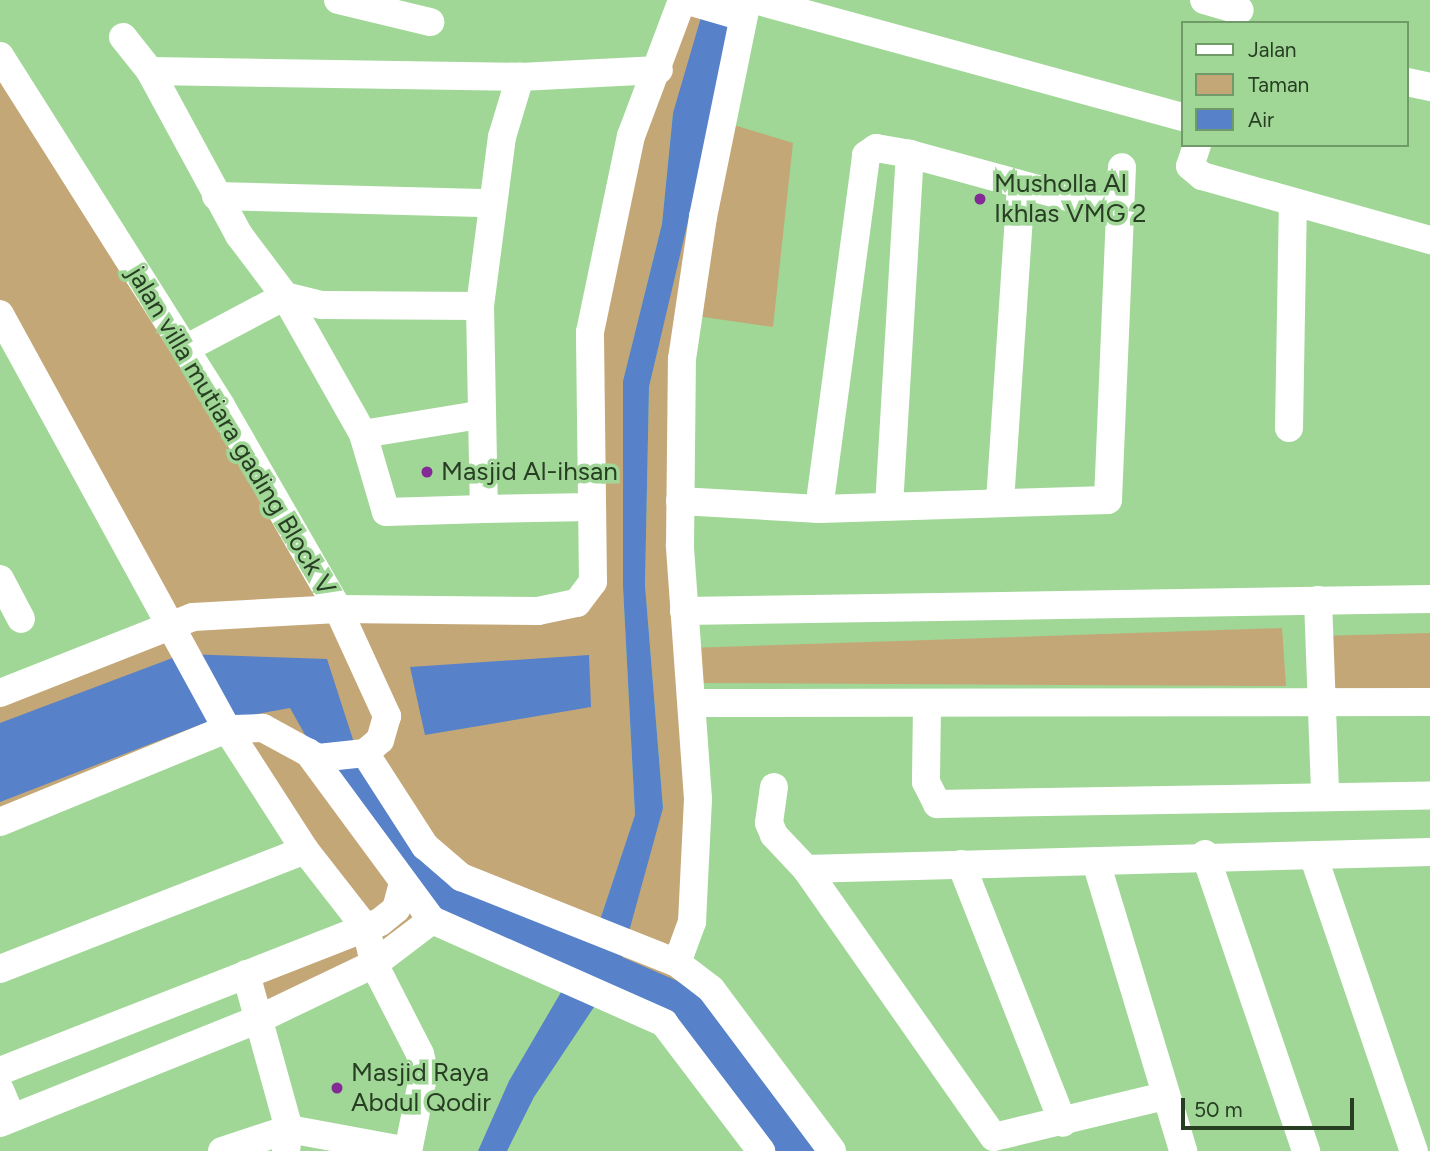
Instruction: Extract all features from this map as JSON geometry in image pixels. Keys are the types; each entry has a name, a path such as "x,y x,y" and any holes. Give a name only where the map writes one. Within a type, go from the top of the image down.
{"street":[{"path":"338,0 430,22"},
{"path":"684,0 748,5 1182,117"},
{"name":"jalan villa mutiara gading Block V","path":"0,56 186,349 338,609 538,611 577,603 593,582 590,332 631,136 659,70 684,0"},
{"path":"1204,0 1239,11"},
{"path":"677,963 692,922 698,799 693,703 684,611 680,501 684,348 748,5"},
{"path":"123,37 150,72 216,196 376,431 386,512 590,507"},
{"path":"150,72 520,77 659,70"},
{"path":"484,509 479,415 480,306 491,203 520,77"},
{"path":"1409,82 1430,87"},
{"path":"819,509 866,155 876,148 910,154 1021,187 1118,211"},
{"path":"889,506 910,154"},
{"path":"1194,157 1293,204 1430,240"},
{"path":"680,501 819,509 1000,502 1101,502 1112,492 1118,211 1122,167"},
{"path":"1000,502 1021,187"},
{"path":"216,196 491,203"},
{"path":"1290,428 1293,204"},
{"path":"186,349 285,296 322,305 480,306"},
{"path":"0,314 8,343 169,622 227,729 305,849 366,928 374,964 424,1072 408,1151 288,1140 222,1151"},
{"path":"376,431 445,439 450,417 479,415"},
{"path":"1,581 21,619"},
{"path":"684,611 1430,599"},
{"path":"1318,600 1318,702 1325,796"},
{"path":"0,693 169,622 338,609 387,716 380,740 365,753 318,758 263,728 227,729 0,822"},
{"path":"693,703 927,706 1430,702"},
{"path":"927,706 926,782 937,804 1430,795"},
{"path":"308,752 402,886 432,920 664,1023 761,1151"},
{"path":"365,753 425,846 461,877 567,923 677,963 711,989 832,1151"},
{"path":"774,787 769,823 806,869 992,1135 1063,1123 1165,1096"},
{"path":"0,969 305,849"},
{"path":"806,869 1096,862 1205,854 1428,859"},
{"path":"1205,854 1306,1151"},
{"path":"1313,855 1414,1151"},
{"path":"1096,862 1183,1151"},
{"path":"961,864 1063,1123"},
{"path":"0,1071 366,928 396,909 402,886"},
{"path":"0,1090 6,1121 260,1019 374,964 432,920"},
{"path":"246,974 260,1019 288,1140"}],"green space":[{"path":"682,0 747,0 721,121 793,143 773,327 689,315 688,648 1282,628 1286,686 691,683 677,963 832,1151 761,1151 664,1023 432,920 259,1019 246,974 365,928 227,729 0,822 0,693 169,622 0,314 0,56 338,609 538,611 586,594 590,332","holes":["721,74 649,387 645,585 663,808 596,932 635,816 623,587 623,381 662,224 673,113"]},
{"path":"1430,633 1430,702 1318,702 1319,636"}],"water":[{"path":"740,0 649,387 645,585 663,808 622,957 696,989 817,1151 775,1151 704,1058 608,986 534,1097 507,1151 478,1151 509,1081 574,970 438,910 318,758 290,708 202,724 0,802 0,723 183,654 327,659 358,755 419,852 596,932 635,815 623,587 623,381 662,224 673,113 704,7"},
{"path":"589,655 591,707 425,735 410,667"}],"place":[{"name":"Musholla Al Ikhlas VMG 2","path":"980,199"},
{"name":"Masjid Al-ihsan","path":"427,472"},
{"name":"Masjid Raya Abdul Qodir","path":"337,1088"}]}
